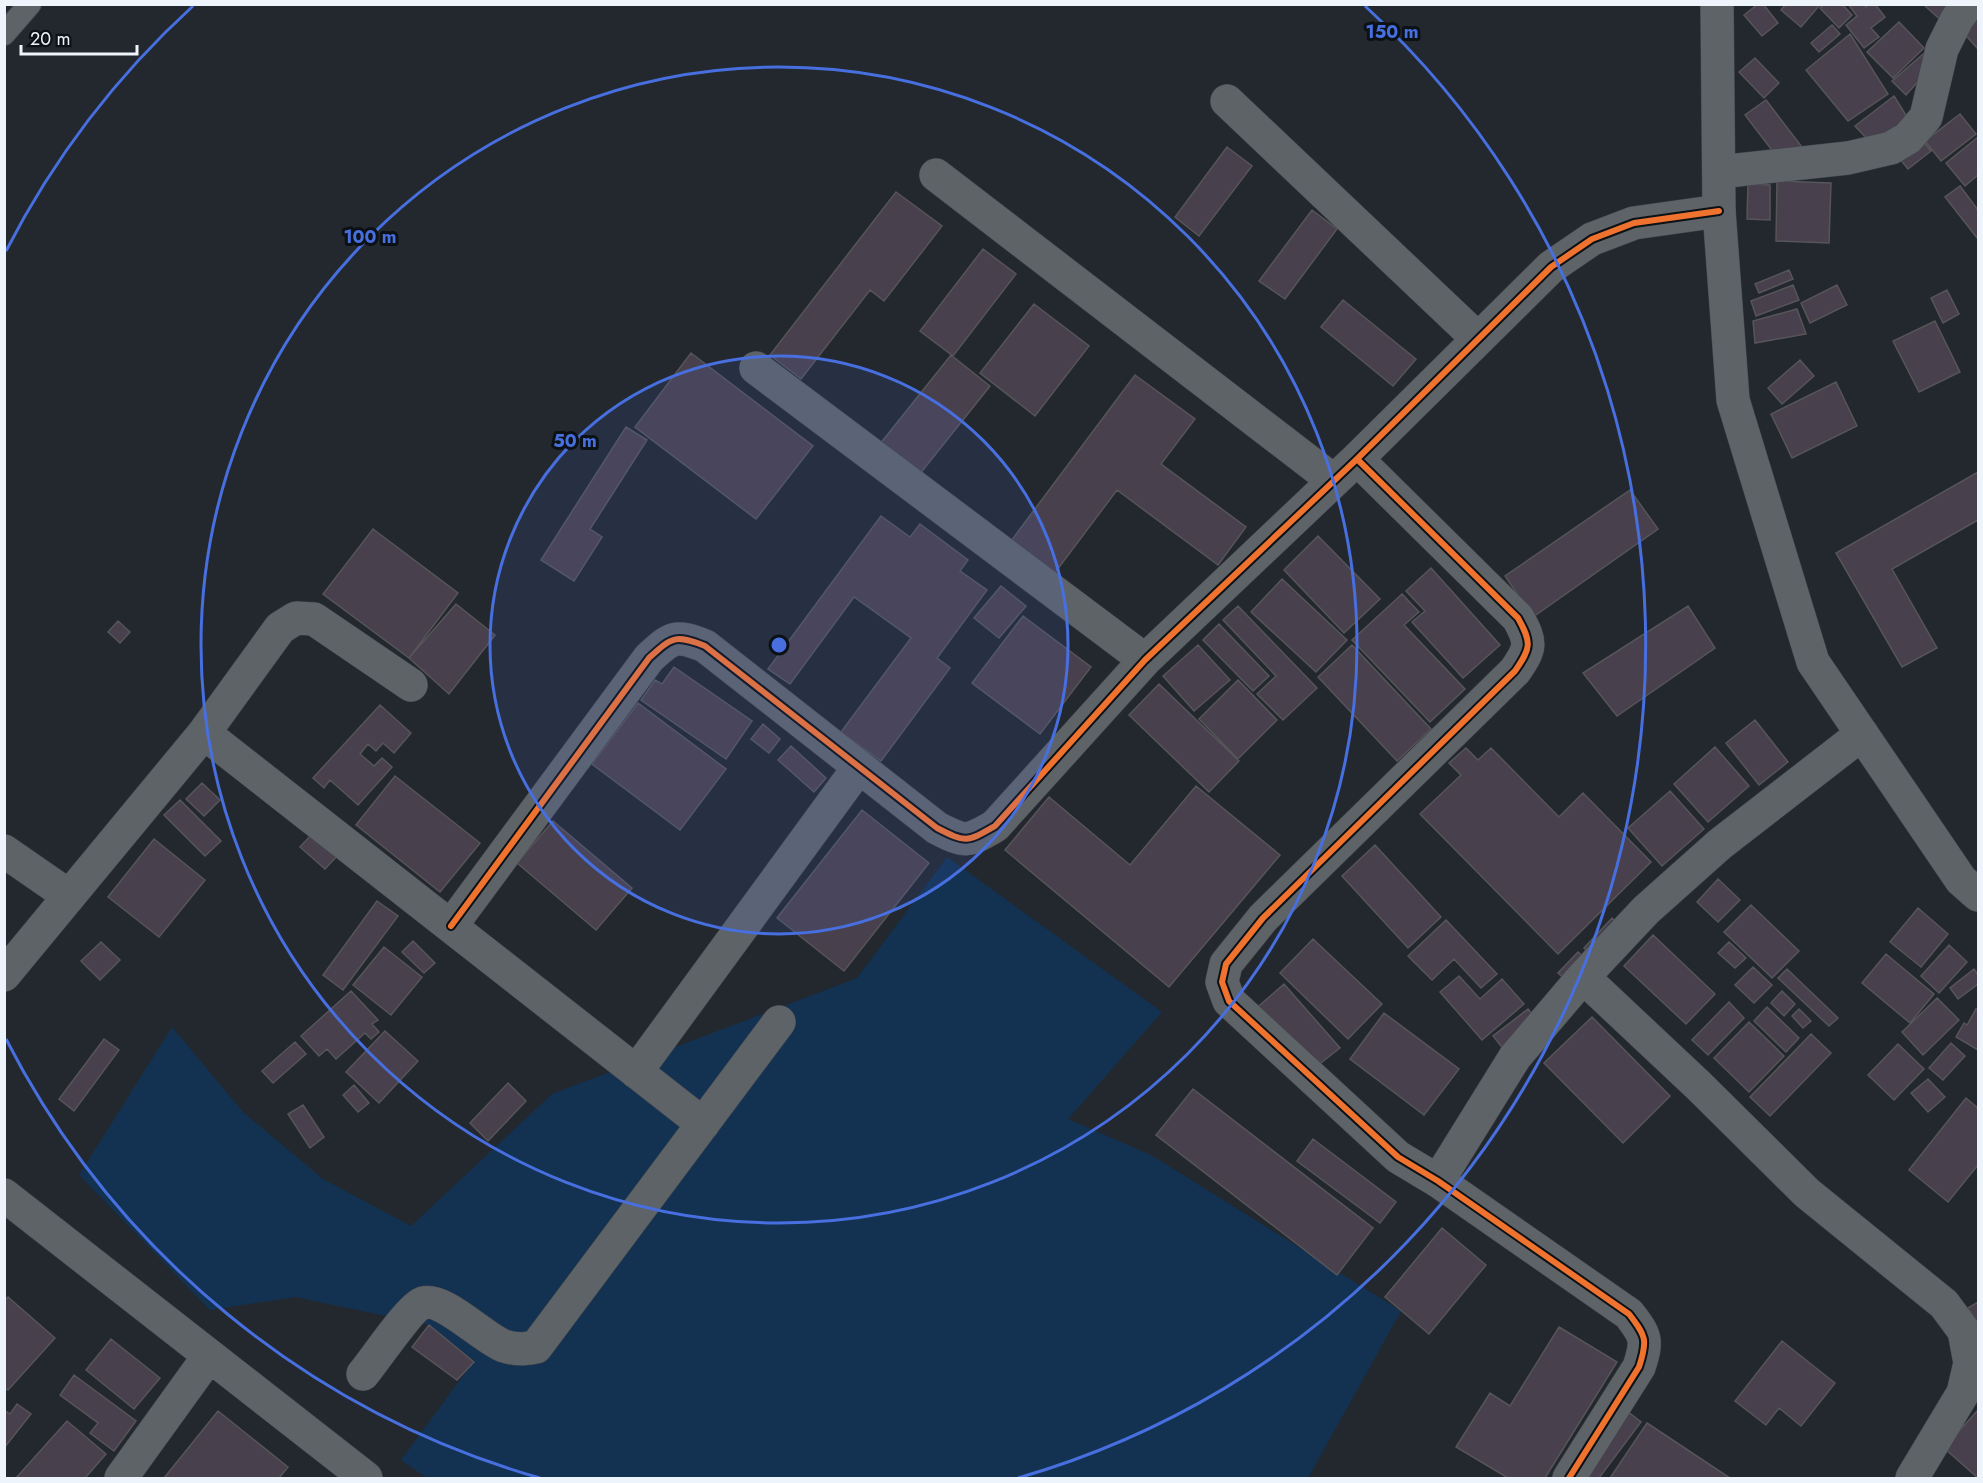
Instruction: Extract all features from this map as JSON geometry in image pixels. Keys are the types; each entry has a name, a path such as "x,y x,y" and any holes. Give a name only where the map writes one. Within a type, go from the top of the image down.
{"street":[{"path":"1717,4 1719,211 1733,400 1813,662 1961,880 1978,895"},
{"path":"1719,172 1848,158 1891,148 1908,138 1926,117 1942,49 1957,19 1968,4"},
{"path":"1227,101 1478,339"},
{"path":"936,175 1334,481"},
{"path":"451,926 649,658 668,640 685,638 705,646 937,828 957,838 973,839 995,826 1144,660 1357,459 1551,267 1592,239 1634,223 1719,211"},
{"path":"756,368 1144,660"},
{"path":"1357,459 1518,618 1528,636 1527,654 1515,671 1263,918 1226,964 1222,982 1229,1001 1398,1157 1438,1181 1629,1314 1642,1330 1646,1348 1639,1367 1569,1479"},
{"path":"4,975 204,733 280,628 296,618 314,619 411,685"},
{"path":"204,733 704,1124"},
{"path":"1438,1181 1515,1057 1582,977 1646,910 1720,844 1862,734"},
{"path":"636,1072 859,767"},
{"path":"4,851 69,896"},
{"path":"1582,977 1699,1086 1807,1193 1944,1304 1964,1330 1970,1363 1963,1393 1912,1479"},
{"path":"363,1374 411,1312 423,1303 438,1303 503,1345 521,1350 537,1347 779,1022"},
{"path":"4,1196 366,1479"},
{"path":"122,1479 209,1356"}],"lane":[{"path":"4,34 30,4"}],"shaded area":[{"path":"947,857 1162,1012 1068,1119 1151,1155 1401,1311 1308,1478 427,1478 401,1460 474,1361 429,1325 295,1297 210,1310 79,1175 172,1027 243,1112 323,1179 411,1226 552,1094 857,978"}],"building":[{"path":"1758,4 1763,4 1778,23 1762,36 1744,15"},
{"path":"1786,4 1816,4 1819,6 1801,27 1781,10"},
{"path":"1824,4 1842,4 1852,15 1839,28 1820,8"},
{"path":"1848,4 1863,4 1866,7 1869,4 1875,4 1885,17 1871,28 1879,37 1864,48 1846,25 1857,16"},
{"path":"1923,4 1962,4 1945,24"},
{"path":"1978,7 1978,49 1960,29"},
{"path":"1899,22 1924,48 1893,78 1867,52"},
{"path":"1832,25 1840,34 1819,52 1811,43"},
{"path":"1850,34 1888,94 1848,121 1806,70"},
{"path":"1929,49 1924,75 1906,95 1892,81"},
{"path":"1755,58 1779,83 1764,98 1739,72"},
{"path":"1894,96 1909,120 1875,147 1855,126"},
{"path":"1766,100 1802,147 1781,162 1745,115"},
{"path":"1960,114 1976,134 1941,161 1925,141"},
{"path":"1918,135 1931,151 1908,169 1895,153"},
{"path":"1978,137 1978,175 1965,186 1946,163"},
{"path":"1227,147 1252,166 1199,236 1175,217"},
{"path":"1777,181 1831,183 1829,243 1776,241"},
{"path":"1748,184 1770,185 1770,220 1747,219"},
{"path":"1960,186 1978,210 1978,239 1945,197"},
{"path":"896,192 942,226 884,301 870,290 801,379 770,355"},
{"path":"1312,210 1337,229 1285,299 1259,281"},
{"path":"983,249 1016,274 953,356 920,331"},
{"path":"1789,270 1793,279 1759,293 1755,284"},
{"path":"1793,285 1799,300 1756,316 1751,301"},
{"path":"1837,285 1847,305 1810,323 1801,303"},
{"path":"1947,290 1959,314 1943,323 1931,298"},
{"path":"1343,300 1416,359 1393,386 1321,327"},
{"path":"1034,304 1089,346 1035,416 980,373"},
{"path":"1797,309 1806,334 1755,343 1753,321"},
{"path":"1935,321 1960,372 1919,392 1893,341"},
{"path":"691,353 813,446 756,519 635,427"},
{"path":"951,355 990,386 919,475 880,444"},
{"path":"1800,360 1814,376 1782,404 1768,388"},
{"path":"1135,375 1195,419 1161,464 1246,527 1218,565 1117,490 1054,574 1011,541"},
{"path":"1836,382 1857,426 1792,458 1771,414"},
{"path":"626,427 647,440 590,529 602,537 574,581 541,560"},
{"path":"1978,472 1978,520 1892,569 1937,648 1902,667 1836,553"},
{"path":"1630,490 1658,529 1533,617 1505,576"},
{"path":"881,516 910,537 920,524 968,560 960,571 987,590 937,658 950,668 881,761 841,732 911,638 854,597 790,684 768,669"},
{"path":"373,529 458,593 409,658 323,594"},
{"path":"1318,536 1380,599 1344,633 1284,570"},
{"path":"1431,568 1500,645 1463,678 1412,622 1425,611 1406,591"},
{"path":"1282,579 1347,640 1316,672 1251,612"},
{"path":"1001,586 1026,606 999,638 974,618"},
{"path":"1402,594 1419,612 1404,625 1465,689 1430,722 1352,640"},
{"path":"456,604 495,635 449,694 409,658"},
{"path":"1238,606 1317,688 1283,720 1257,694 1276,676 1223,620"},
{"path":"1688,606 1715,648 1617,716 1583,673"},
{"path":"1023,616 1091,667 1040,734 972,683"},
{"path":"118,621 130,632 120,643 108,632"},
{"path":"1219,624 1269,676 1253,691 1203,640"},
{"path":"1198,645 1230,680 1194,711 1163,676"},
{"path":"1352,645 1431,729 1397,761 1318,677"},
{"path":"674,667 752,721 726,759 641,700 655,680 662,684"},
{"path":"1238,680 1277,720 1238,759 1199,719"},
{"path":"1159,684 1239,761 1209,792 1129,715"},
{"path":"638,703 726,769 680,830 592,764"},
{"path":"380,705 411,733 394,753 383,743 376,751 368,744 360,754 374,766 382,758 392,767 358,805 330,780 324,788 313,778"},
{"path":"1755,720 1788,762 1759,785 1726,743"},
{"path":"763,724 780,739 769,753 751,739"},
{"path":"791,746 826,778 814,792 778,760"},
{"path":"1715,747 1749,786 1708,822 1674,784"},
{"path":"1466,748 1478,760 1491,748 1559,817 1583,793 1651,862 1558,954 1420,814 1461,775 1449,763"},
{"path":"395,776 480,843 440,892 356,825"},
{"path":"202,783 220,800 204,816 186,799"},
{"path":"1196,786 1280,855 1169,987 1005,850 1049,797 1130,865"},
{"path":"1670,791 1704,829 1662,866 1628,828"},
{"path":"180,800 221,841 205,856 164,815"},
{"path":"862,810 929,863 844,971 777,918"},
{"path":"553,821 632,888 596,930 517,863"},
{"path":"313,833 338,855 325,869 300,847"},
{"path":"154,839 205,880 159,937 108,897"},
{"path":"1375,845 1441,917 1408,948 1342,876"},
{"path":"1718,879 1740,900 1718,922 1697,902"},
{"path":"377,901 398,916 343,990 323,975"},
{"path":"1751,905 1799,951 1772,978 1724,932"},
{"path":"1918,908 1948,934 1921,967 1890,942"},
{"path":"1612,918 1623,929 1594,958 1584,948"},
{"path":"1446,920 1497,974 1481,988 1454,959 1432,980 1408,956"},
{"path":"1653,935 1715,994 1686,1024 1624,966"},
{"path":"1313,939 1382,1004 1348,1039 1280,973"},
{"path":"413,941 435,963 424,973 402,952"},
{"path":"101,942 120,960 100,980 81,961"},
{"path":"1729,942 1746,958 1735,968 1718,953"},
{"path":"1949,945 1967,962 1939,993 1921,976"},
{"path":"384,947 422,977 391,1015 353,985"},
{"path":"1578,952 1588,961 1568,982 1558,973"},
{"path":"1886,954 1934,994 1910,1023 1862,983"},
{"path":"1753,967 1772,985 1754,1003 1735,985"},
{"path":"1787,969 1838,1018 1829,1026 1778,978"},
{"path":"1974,969 1978,975 1978,984 1958,999 1950,988"},
{"path":"1459,976 1480,999 1502,979 1524,1004 1482,1040 1440,992"},
{"path":"1284,984 1340,1048 1313,1069 1252,1012"},
{"path":"351,991 378,1020 372,1024 379,1032 371,1039 365,1033 336,1059 327,1049 319,1056 301,1036"},
{"path":"1782,991 1795,1004 1784,1016 1771,1003"},
{"path":"1937,998 1959,1020 1923,1055 1902,1032"},
{"path":"1729,1002 1744,1018 1708,1055 1692,1040"},
{"path":"1767,1007 1799,1038 1786,1052 1754,1021"},
{"path":"1528,1009 1540,1024 1505,1051 1493,1036"},
{"path":"1799,1009 1811,1021 1803,1028 1792,1016"},
{"path":"1976,1009 1978,1010 1978,1050 1956,1037 1964,1023 1967,1025"},
{"path":"1384,1013 1459,1069 1424,1115 1350,1059"},
{"path":"1592,1017 1670,1096 1623,1143 1544,1063"},
{"path":"1749,1022 1784,1056 1749,1092 1714,1058"},
{"path":"385,1031 418,1061 379,1103 346,1072"},
{"path":"1811,1034 1831,1053 1770,1116 1750,1097"},
{"path":"104,1039 119,1050 74,1111 59,1099"},
{"path":"295,1042 306,1054 273,1083 262,1071"},
{"path":"1951,1043 1965,1056 1943,1080 1929,1068"},
{"path":"1898,1044 1924,1069 1894,1100 1868,1075"},
{"path":"1928,1079 1945,1097 1928,1112 1911,1093"},
{"path":"508,1083 526,1101 488,1141 470,1123"},
{"path":"354,1085 369,1103 358,1112 343,1095"},
{"path":"1193,1089 1373,1228 1337,1275 1156,1135"},
{"path":"1966,1098 1978,1108 1978,1165 1948,1202 1909,1170"},
{"path":"303,1105 324,1137 310,1148 288,1114"},
{"path":"1313,1139 1396,1202 1380,1223 1297,1161"},
{"path":"1442,1228 1486,1265 1429,1334 1385,1297"},
{"path":"8,1297 55,1338 8,1390 4,1387 4,1301"},
{"path":"1978,1302 1978,1325 1968,1308"},
{"path":"429,1325 474,1362 457,1380 412,1347"},
{"path":"1559,1327 1617,1362 1545,1478 1508,1478 1456,1447 1490,1393 1510,1406"},
{"path":"111,1339 160,1378 134,1409 86,1370"},
{"path":"1782,1341 1835,1383 1801,1426 1779,1408 1766,1425 1735,1401"},
{"path":"74,1375 136,1421 114,1451 90,1433 98,1423 60,1395"},
{"path":"17,1404 31,1414 4,1448 4,1410 10,1414"},
{"path":"1978,1410 1978,1478 1944,1448"},
{"path":"218,1411 288,1467 279,1478 164,1478"},
{"path":"1627,1411 1641,1422 1599,1478 1589,1478 1581,1472"},
{"path":"67,1421 106,1454 85,1478 16,1478"},
{"path":"1647,1423 1730,1478 1610,1478"}],"cycle path":[{"path":"451,926 649,658 674,640 687,640 705,646 937,828 966,839 995,826 1145,660 1357,459 1551,267 1592,239 1634,223 1719,211"},
{"path":"1357,459 1518,618 1526,634 1527,651 1515,671 1263,918 1226,964 1222,982 1229,1001 1398,1157 1438,1181 1629,1314 1635,1321 1644,1339 1644,1350 1639,1367 1569,1478"}]}
